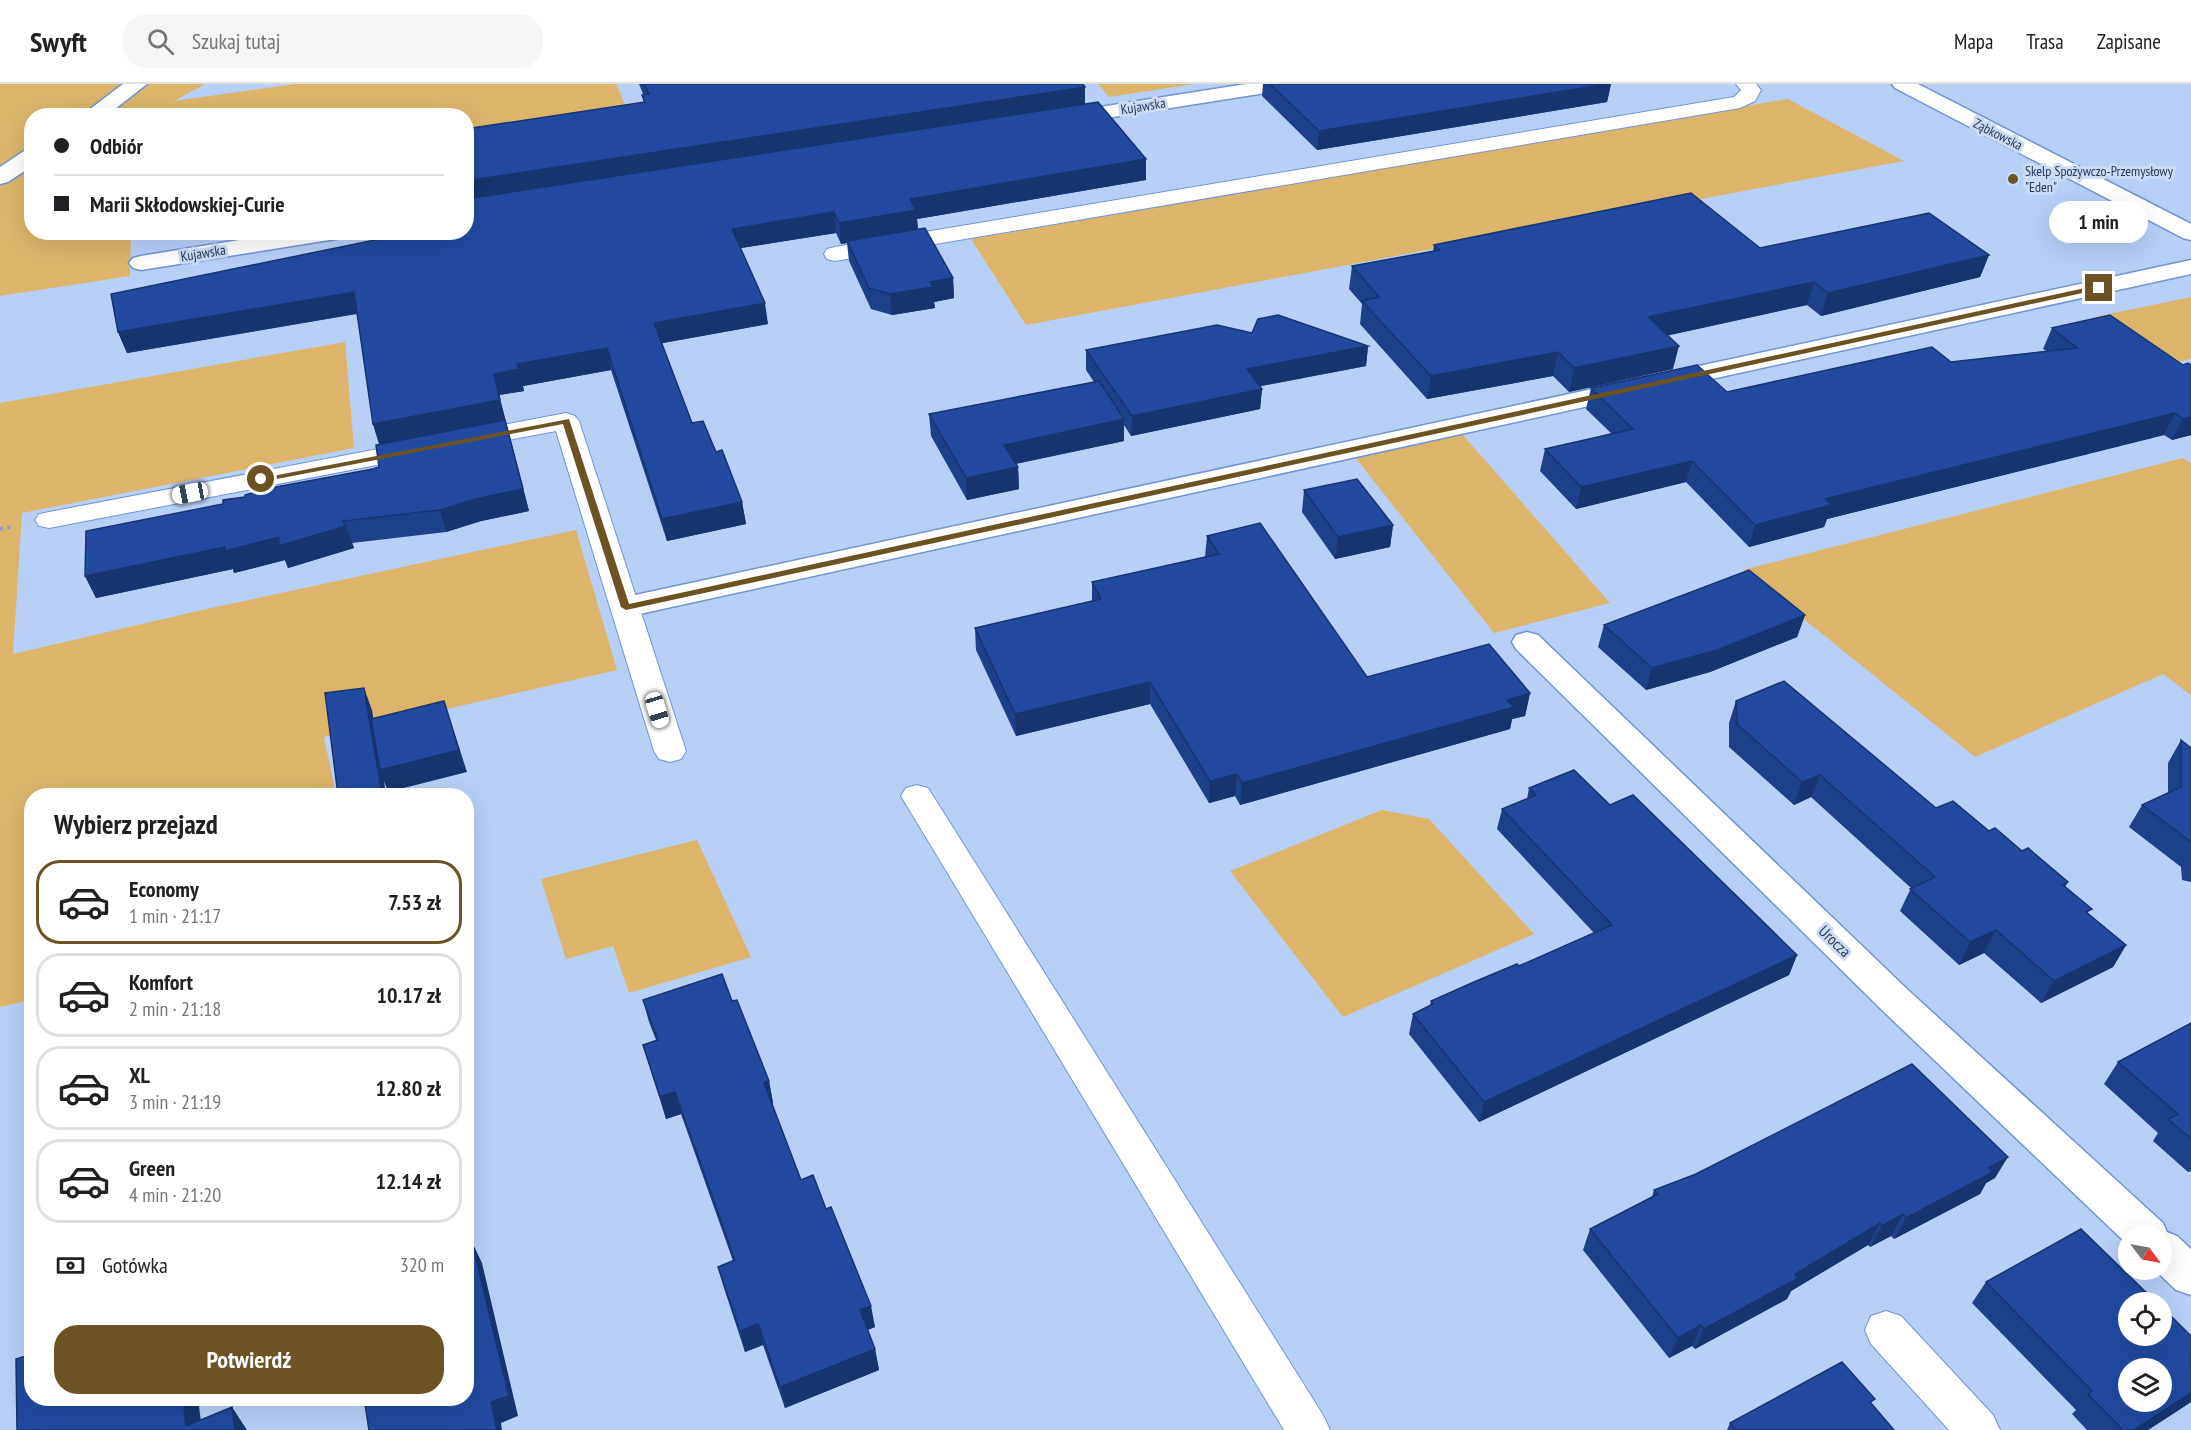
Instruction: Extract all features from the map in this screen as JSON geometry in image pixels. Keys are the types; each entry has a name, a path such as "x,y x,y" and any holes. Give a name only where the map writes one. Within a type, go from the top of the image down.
{"street":[{"path":"102,108 137,84"},
{"name":"Kujawska","path":"1040,122 1285,84"},
{"name":"Ząbkowska","path":"1902,84 2191,233"},
{"path":"0,177 24,161"},
{"name":"Kujawska","path":"141,263 286,240"},
{"path":"626,607 2191,267"},
{"name":"Urocza","path":"1527,642 1895,1000 2137,1226"},
{"path":"2172,1258 2191,1276"}],"lane":[{"path":"835,254 1740,102 1748,97 1750,90 1746,84"},
{"path":"49,520 566,421 670,751"},
{"path":"917,796 1308,1430"},
{"path":"1886,1330 1978,1430"}],"shaded area":[{"path":"0,84 205,84 174,101 296,84 616,84 626,107 474,131 474,108 24,108 24,240 131,240 130,276 0,296"},
{"path":"1098,84 1194,84 1109,97"},
{"path":"1788,99 1904,161 1026,325 971,239"},
{"path":"2191,297 2191,359 2164,365 2095,317"},
{"path":"345,342 354,448 22,513 13,654 211,608 576,530 617,670 324,737 335,788 24,788 24,1002 0,1007 0,403"},
{"path":"1461,433 1610,603 1494,633 1354,456"},
{"path":"2183,458 2191,463 2191,695 2163,674 1975,757 1743,570"},
{"path":"1382,810 1429,819 1534,934 1343,1017 1230,871"},
{"path":"697,840 751,957 629,993 613,946 566,959 541,879"}],"building":[{"path":"644,84 1083,84 1085,87 474,180 474,128 645,102 642,95 649,94"},
{"path":"1270,84 1607,84 1319,131"},
{"path":"1098,102 1146,159 910,199 916,210 839,223 834,212 732,229 765,303 654,323 692,423 703,421 716,452 722,450 742,502 662,519 607,348 517,364 519,369 494,374 500,400 373,424 354,292 118,332 111,294 375,240 474,240 474,198"},
{"path":"1691,193 1760,248 1929,213 1989,255 1828,293 1814,282 1648,317 1679,346 1574,368 1558,352 1431,376 1362,301 1379,297 1352,266 1440,250 1434,245"},
{"path":"925,228 953,278 930,282 933,287 890,294 869,288 847,241"},
{"path":"1278,315 1368,346 1247,369 1262,389 1132,416 1086,350 1217,325 1252,333 1258,319"},
{"path":"2110,315 2183,365 2188,363 2191,365 2191,417 2183,419 2175,413 1825,499 1831,505 1755,525 1692,461 1581,487 1545,449 1633,429 1591,388 1697,365 1727,392 1932,347 1951,362 2077,348 2052,328"},
{"path":"1099,381 1124,419 1004,445 1018,467 966,478 929,414"},
{"path":"505,420 523,489 475,499 440,510 343,521 346,526 279,546 279,537 225,551 225,547 85,576 86,531 223,504 223,500 245,497 245,495 265,489 373,469 379,467 376,445"},
{"path":"1357,479 1393,525 1338,537 1304,490"},
{"path":"1260,523 1367,677 1489,644 1530,693 1507,700 1514,707 1242,783 1237,774 1210,781 1150,682 1015,714 975,628 1101,599 1092,582 1219,554 1207,536"},
{"path":"1749,570 1805,615 1717,650 1652,668 1604,625"},
{"path":"1784,681 1936,808 1953,801 1989,831 1995,828 2022,851 2028,848 2068,882 2063,885 2092,909 2086,912 2126,945 2054,981 1996,930 1970,942 1910,889 1935,877 1820,775 1802,782 1737,724 1736,701"},
{"path":"364,688 381,788 337,788 325,693"},
{"path":"444,701 459,750 380,770 371,719"},
{"path":"2181,740 2191,748 2191,842 2142,805 2181,787"},
{"path":"1574,770 1610,805 1633,795 1797,955 1484,1102 1413,1014 1433,1004 1431,1001 1612,925 1502,809 1536,795 1529,788"},
{"path":"722,974 732,1001 737,1000 769,1081 764,1083 801,1180 813,1175 826,1209 831,1207 871,1306 860,1310 875,1349 780,1387 758,1324 740,1331 718,1267 735,1260 675,1092 660,1097 643,1045 658,1040 643,1000"},
{"path":"2191,1023 2191,1139 2168,1119 2178,1114 2118,1062"},
{"path":"1912,1064 2008,1157 1989,1168 1993,1172 1906,1218 1903,1214 1882,1226 1880,1223 1795,1274 1798,1278 1704,1329 1701,1325 1678,1338 1590,1229 1658,1194 1654,1190 1696,1174"},
{"path":"2081,1229 2118,1265 2118,1280 2133,1280 2146,1292 2118,1292 2118,1346 2172,1346 2172,1317 2191,1336 2191,1393 2172,1405 2172,1358 2118,1358 2118,1412 2162,1412 2134,1430 2123,1430 2088,1394 2092,1391 1986,1282"},
{"path":"474,1250 509,1396 491,1402 497,1430 369,1430 365,1406 474,1406"},
{"path":"24,1356 24,1406 184,1406 186,1426 232,1407 235,1430 17,1430 16,1359"},
{"path":"1842,1362 1875,1399 1870,1402 1894,1430 1736,1430 1730,1423"}],"place":[{"name":"Skelp Spożywczo-Przemysłowy \"Eden\"","path":"2013,179"}],"route":[{"path":"261,479 566,421 626,607 2099,288"}]}
